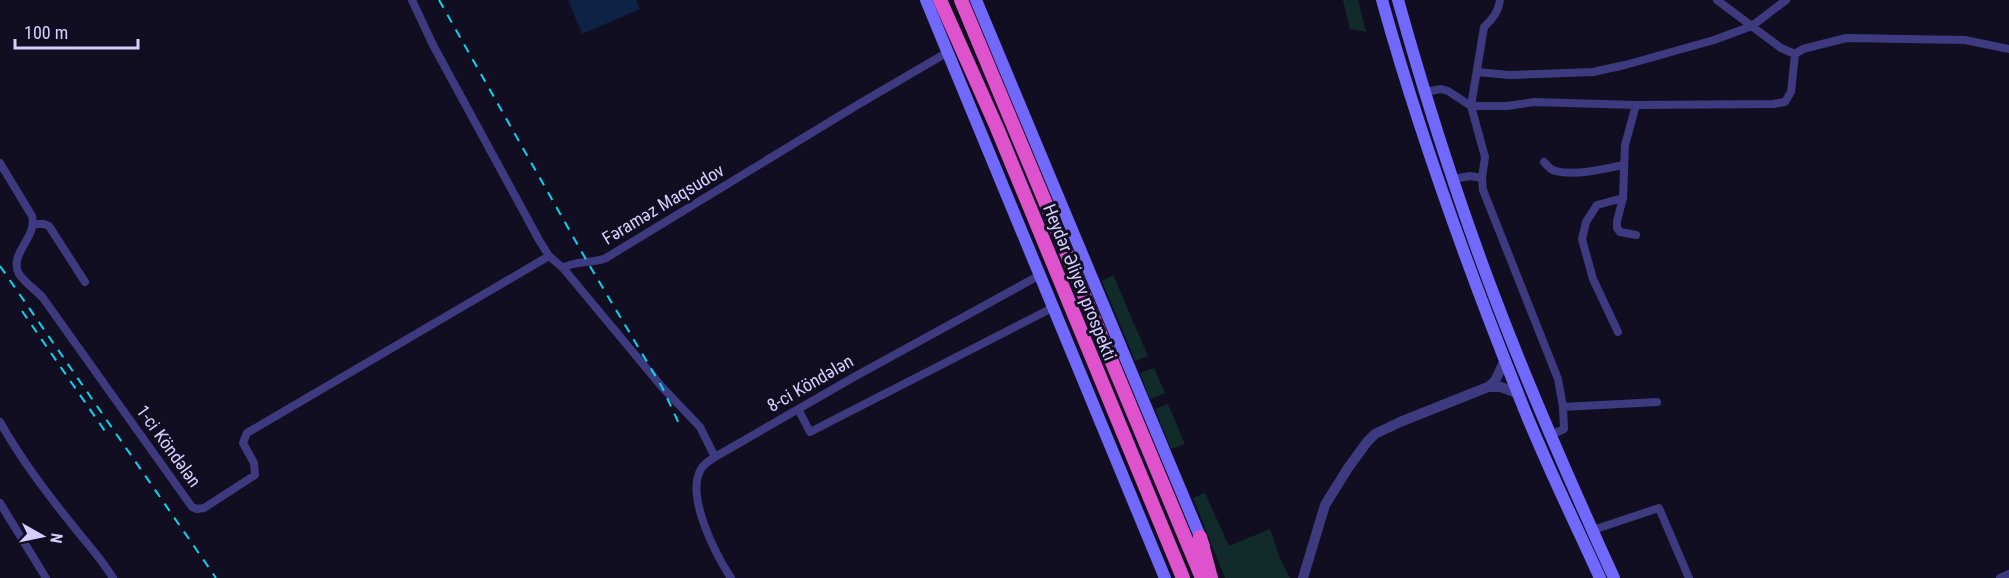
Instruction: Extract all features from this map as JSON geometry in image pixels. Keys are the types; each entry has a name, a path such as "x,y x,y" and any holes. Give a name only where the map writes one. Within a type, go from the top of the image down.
{"highway":[{"name":"Heydər Əliyev prospekti","path":"940,0 997,128 1182,578"},
{"name":"Heydər Əliyev prospekti","path":"961,0 1202,578"},
{"path":"1200,537 1211,578"}],"main road":[{"path":"926,0 1165,578"},
{"path":"976,0 1217,578"},
{"path":"1382,0 1427,147 1482,302 1517,393 1600,578"},
{"path":"1398,0 1453,179 1494,297 1614,578"},
{"path":"1482,302 1494,297"},
{"path":"1594,566 1606,560"}],"street":[{"path":"411,0 433,45 549,256 563,268 662,387 700,427 715,457"},
{"path":"1500,0 1500,6 1491,21 1484,27 1471,106 1485,157 1483,190 1558,380 1564,429 1551,435"},
{"path":"1717,0 1781,48 1795,54"},
{"path":"1477,72 1509,75 1593,72 1666,55 1752,26 1786,0"},
{"path":"1795,54 1803,49 1846,38 1965,40 2009,49"},
{"name":"Fəraməz Maqsudov","path":"563,268 606,258 948,52"},
{"path":"1425,92 1441,89 1448,91 1471,106 1507,106 1534,102 1636,105 1773,104 1785,102 1791,92 1795,54"},
{"path":"1636,105 1625,145 1623,198 1617,221 1617,228 1620,232 1636,235"},
{"path":"0,162 32,216 34,224 49,226 85,282"},
{"path":"1544,162 1551,169 1563,172 1623,165"},
{"path":"1453,179 1470,176 1482,178"},
{"path":"1618,332 1593,279 1582,239 1586,222 1598,205 1623,198"},
{"name":"1-ci Köndələn","path":"34,224 17,258 19,273 43,298 192,507 197,509 204,508 255,475 254,463 243,443 247,433 549,256"},
{"name":"8-ci Köndələn","path":"731,578 712,544 699,503 700,470 715,457 798,409 1040,275"},
{"path":"798,409 810,432 1054,307"},
{"path":"1303,578 1325,505 1367,442 1375,434 1391,426 1488,387 1495,381 1505,360"},
{"path":"1488,387 1501,387 1517,393"},
{"path":"1563,407 1657,402"},
{"path":"0,422 34,476 102,560 113,578"},
{"path":"0,503 46,578"},
{"path":"1593,530 1659,508 1689,578"},
{"path":"2000,578 2009,574"}],"green space":[{"path":"1343,0 1358,0 1366,32 1350,29"},
{"path":"1113,275 1148,356 1135,361 1102,281"},
{"path":"1154,368 1165,393 1150,399 1140,373"},
{"path":"1168,404 1185,444 1171,449 1155,409"},
{"path":"1205,493 1229,546 1270,529 1290,578 1225,578 1193,498"}],"water":[{"path":"568,0 636,0 640,9 582,34"}],"railway":[{"path":"439,0 588,263 662,387 681,428"},
{"path":"0,266 216,578"},
{"path":"22,311 109,437"}]}
